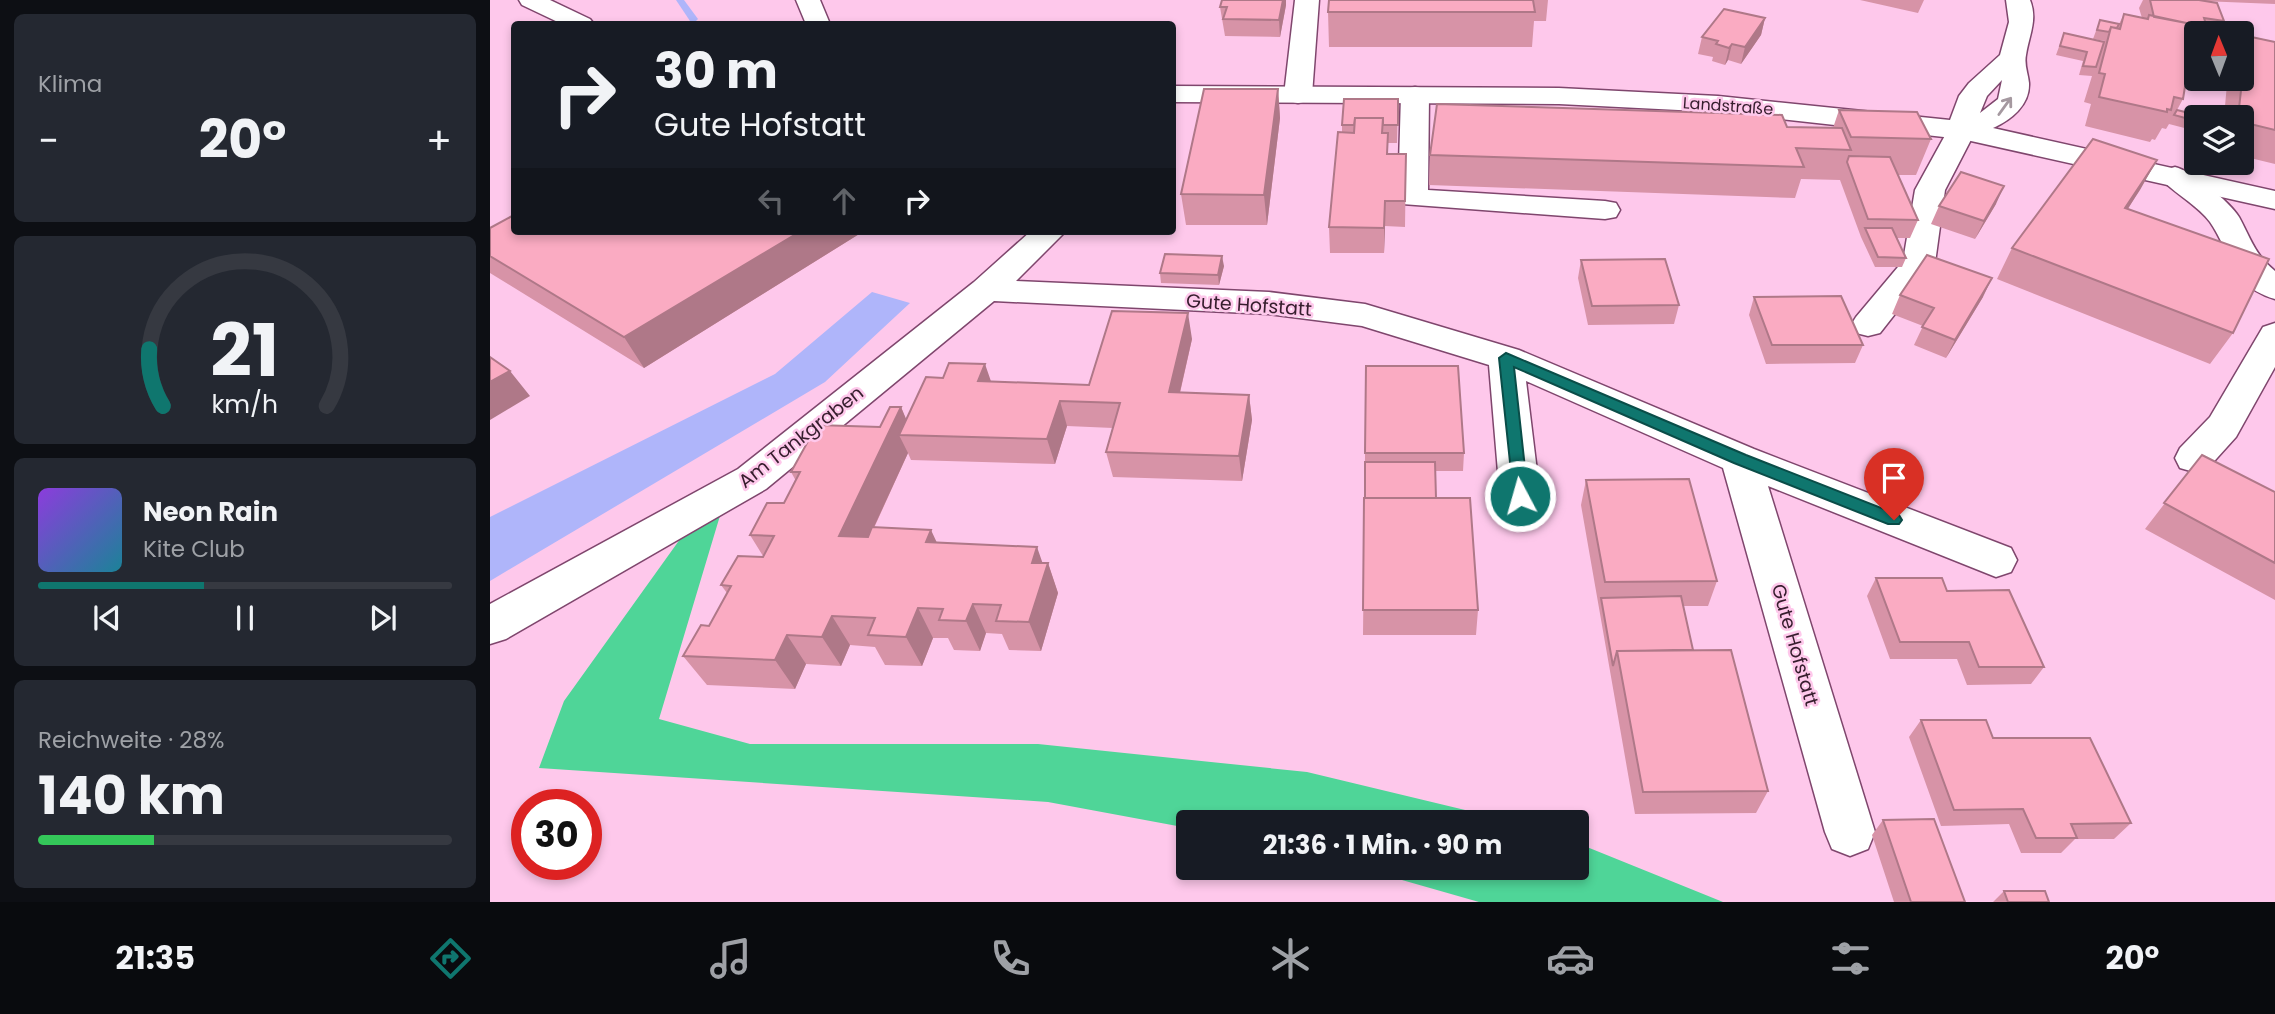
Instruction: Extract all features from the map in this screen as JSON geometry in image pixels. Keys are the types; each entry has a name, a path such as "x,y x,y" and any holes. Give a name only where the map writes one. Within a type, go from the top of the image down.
{"street":[{"path":"531,0 575,21"},
{"path":"808,0 817,21"},
{"path":"1297,95 1307,0"},
{"path":"1868,325 1919,263 1930,190 1962,130 1997,117 2007,107 2015,89 2012,58 2023,20 2018,0"},
{"path":"1415,95 1413,198 1605,210"},
{"name":"Landstraße","path":"1176,97 1559,96 1718,104 1962,130 2275,200"},
{"path":"2175,176 2223,217 2246,264 2275,288"},
{"name":"Am Tankgraben","path":"490,625 752,479 986,290 1046,235"},
{"name":"Gute Hofstatt","path":"986,290 1269,303 1365,316 1506,358 1740,459 1996,561"},
{"path":"2194,458 2223,428 2275,335"},
{"path":"1506,358 1520,496"},
{"name":"Gute Hofstatt","path":"1740,459 1850,832"}],"green space":[{"path":"722,509 659,719 750,744 1038,744 1307,772 1465,810 1176,810 1176,826 1048,802 539,768 564,701 688,528"},
{"path":"1589,848 1723,902 1479,902 1402,880 1589,880"}],"water":[{"path":"872,292 910,303 825,382 490,581 490,517 775,374"}],"building":[{"path":"1222,0 1283,0 1279,20 1223,19 1227,7 1220,7"},
{"path":"1329,0 1533,0 1535,12 1328,12"},
{"path":"2150,0 2199,0 2217,3 2224,21 2204,18 2205,21 2184,23 2154,17"},
{"path":"1724,9 1765,18 1745,47 1732,44 1729,48 1716,44 1718,41 1702,37"},
{"path":"2124,14 2148,19 2149,15 2184,22 2184,91 2183,99 2174,97 2171,110 2167,109 2167,112 2099,97 2105,74 2099,73 2111,27 2120,29"},
{"path":"2100,20 2119,24 2117,28 2111,27 2109,32 2097,30"},
{"path":"2064,33 2104,42 2096,67 2083,66 2087,52 2060,46"},
{"path":"2254,38 2275,42 2275,130 2254,125 2254,105 2239,105 2241,91 2254,91"},
{"path":"1204,89 1278,89 1264,195 1181,194"},
{"path":"1344,99 1398,99 1398,125 1383,125 1383,118 1355,118 1354,125 1342,125"},
{"path":"1437,104 1782,115 1787,127 1842,128 1851,150 1796,148 1804,167 1430,155"},
{"path":"1839,110 1917,112 1931,139 1851,137"},
{"path":"2177,110 2184,112 2184,118 2174,115"},
{"path":"1355,118 1383,118 1382,133 1388,133 1387,154 1406,154 1405,201 1385,201 1384,228 1329,227 1338,132 1354,133"},
{"path":"2093,139 2157,160 2125,208 2269,259 2233,333 2012,248"},
{"path":"1849,156 1890,157 1918,220 1868,219 1847,162"},
{"path":"1961,172 2004,186 1984,221 1939,206"},
{"path":"511,217 511,235 794,235 624,337 490,256 490,228"},
{"path":"1865,228 1892,228 1906,258 1878,257"},
{"path":"1165,254 1222,256 1218,275 1160,273"},
{"path":"1927,255 1992,278 1955,340 1922,327 1934,308 1900,295"},
{"path":"1665,259 1679,305 1592,306 1581,260"},
{"path":"1841,296 1863,345 1772,345 1754,297"},
{"path":"1112,311 1188,313 1169,392 1249,395 1239,456 1106,452 1120,403 1060,401 1047,439 899,435 926,377 943,378 949,363 985,364 978,381 1089,385"},
{"path":"490,357 510,371 490,382"},
{"path":"1366,366 1458,366 1464,453 1365,453"},
{"path":"890,407 901,407 839,536 868,537 872,527 931,530 926,542 1037,547 1032,563 1048,563 1029,622 996,621 1001,605 973,604 966,621 939,620 943,609 918,608 906,637 868,635 875,618 832,616 822,637 787,635 775,660 683,656 701,625 709,626 731,586 721,585 738,556 763,557 774,536 750,535 767,503 784,503 800,472 791,472 817,425 880,427"},
{"path":"2202,455 2275,492 2275,563 2164,503"},
{"path":"1365,462 1435,462 1436,498 1365,498"},
{"path":"1689,479 1717,581 1605,582 1586,480"},
{"path":"1364,498 1470,498 1478,610 1363,610"},
{"path":"1876,578 1942,578 1947,591 2009,590 2044,667 1979,667 1969,642 1900,642"},
{"path":"1681,596 1693,650 1617,651 1613,666 1601,598"},
{"path":"1731,650 1768,791 1643,792 1617,651"},
{"path":"1921,720 1986,720 1993,738 2090,738 2131,823 2071,824 2077,838 2036,838 2023,809 1954,810"},
{"path":"1934,819 1965,902 1911,902 1883,820"},
{"path":"2004,891 2045,891 2049,902 2008,902"}],"waterway":[{"path":"680,0 693,19"}],"route":[{"path":"1520,496 1506,358 1740,459 1894,520"}]}
